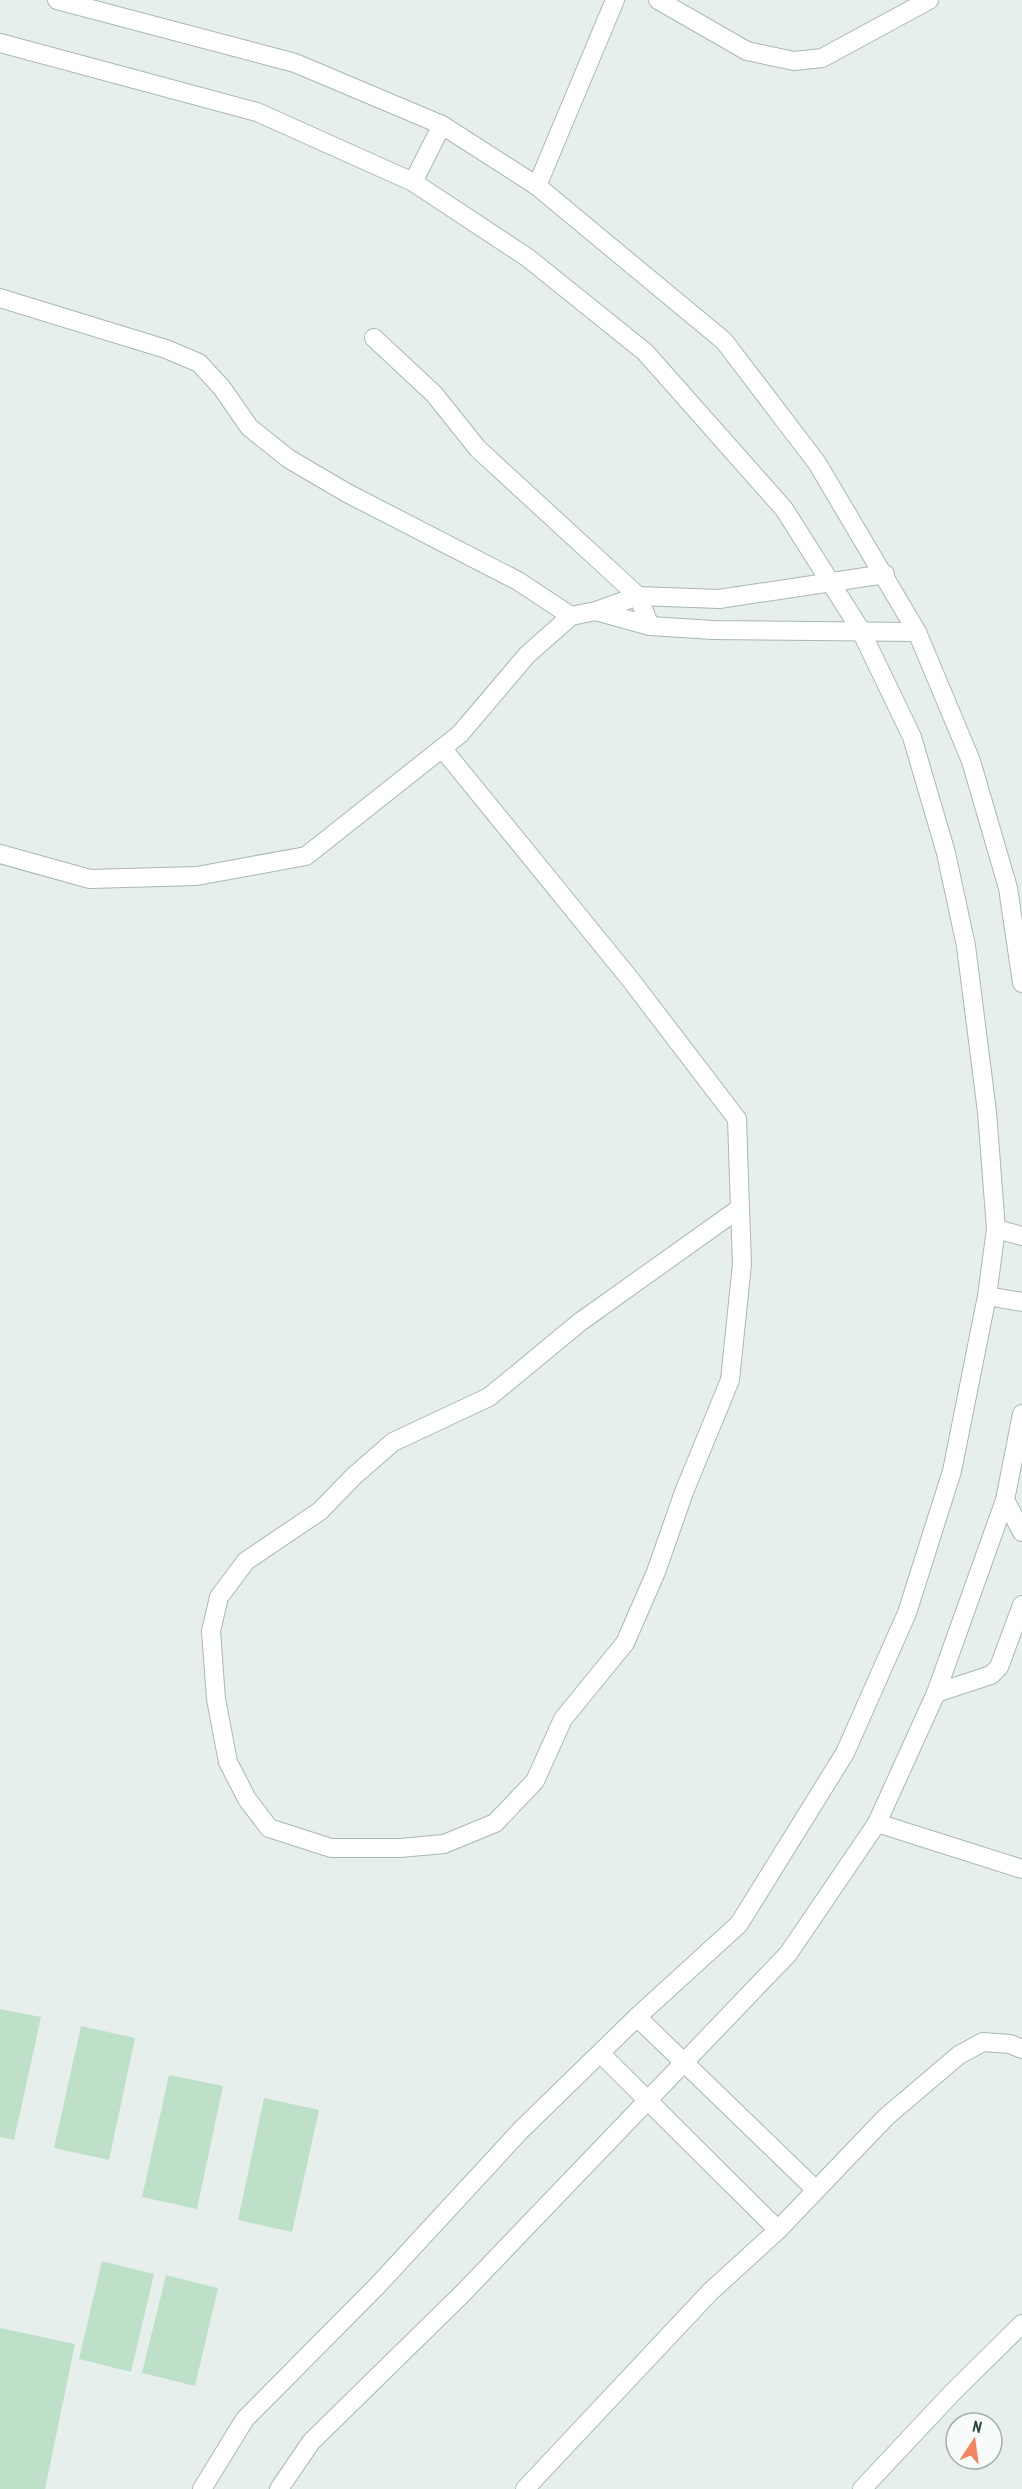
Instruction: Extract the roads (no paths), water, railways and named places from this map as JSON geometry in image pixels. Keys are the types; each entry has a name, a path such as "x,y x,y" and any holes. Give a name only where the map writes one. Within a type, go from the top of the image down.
{"street":[{"path":"57,0 295,63 442,125 537,186 724,341 816,463 885,574 917,632 971,760 1008,888 1022,983"},
{"path":"537,186 615,0"},
{"path":"658,0 747,51 794,61 822,58 929,0"},
{"path":"0,43 257,112 413,182 528,258 645,352 784,509 860,629 912,737 946,853 969,970 987,1112 996,1229 987,1296 952,1471 907,1613 845,1753 739,1924 637,2017 521,2130 377,2286 245,2419 202,2489"},
{"path":"413,182 442,125"},
{"path":"0,298 166,349 199,363 222,388 249,427 289,459 347,493 518,581 571,616"},
{"path":"374,338 434,394 478,449 638,596 650,626"},
{"path":"0,854 90,879 197,876 306,856 460,734 527,655 571,616 596,611 638,596 719,599 885,574"},
{"path":"596,611 650,626 791,632 860,629 917,632"},
{"path":"442,748 630,979 737,1119 742,1264 730,1380 684,1492 656,1572 625,1643 563,1719 534,1781 495,1823 444,1844 330,1848 269,1828 247,1799 228,1762 216,1699 211,1631 219,1597 232,1579 246,1561 320,1511 354,1476 393,1442 489,1397 580,1322 740,1208"},
{"path":"996,1229 1022,1236"},
{"path":"987,1296 1022,1302"},
{"path":"279,2489 311,2442 462,2294 686,2063 788,1954 877,1823 936,1693 1005,1500 1022,1414"},
{"path":"1005,1500 1022,1532"},
{"path":"936,1693 991,1675 999,1667 1022,1605"},
{"path":"877,1823 1022,1869"},
{"path":"637,2017 816,2190"},
{"path":"525,2489 710,2292 778,2230 886,2117 959,2055 983,2042 1010,2044 1022,2049"},
{"path":"601,2054 778,2230"},
{"path":"862,2489 953,2392 1022,2324"}]}
